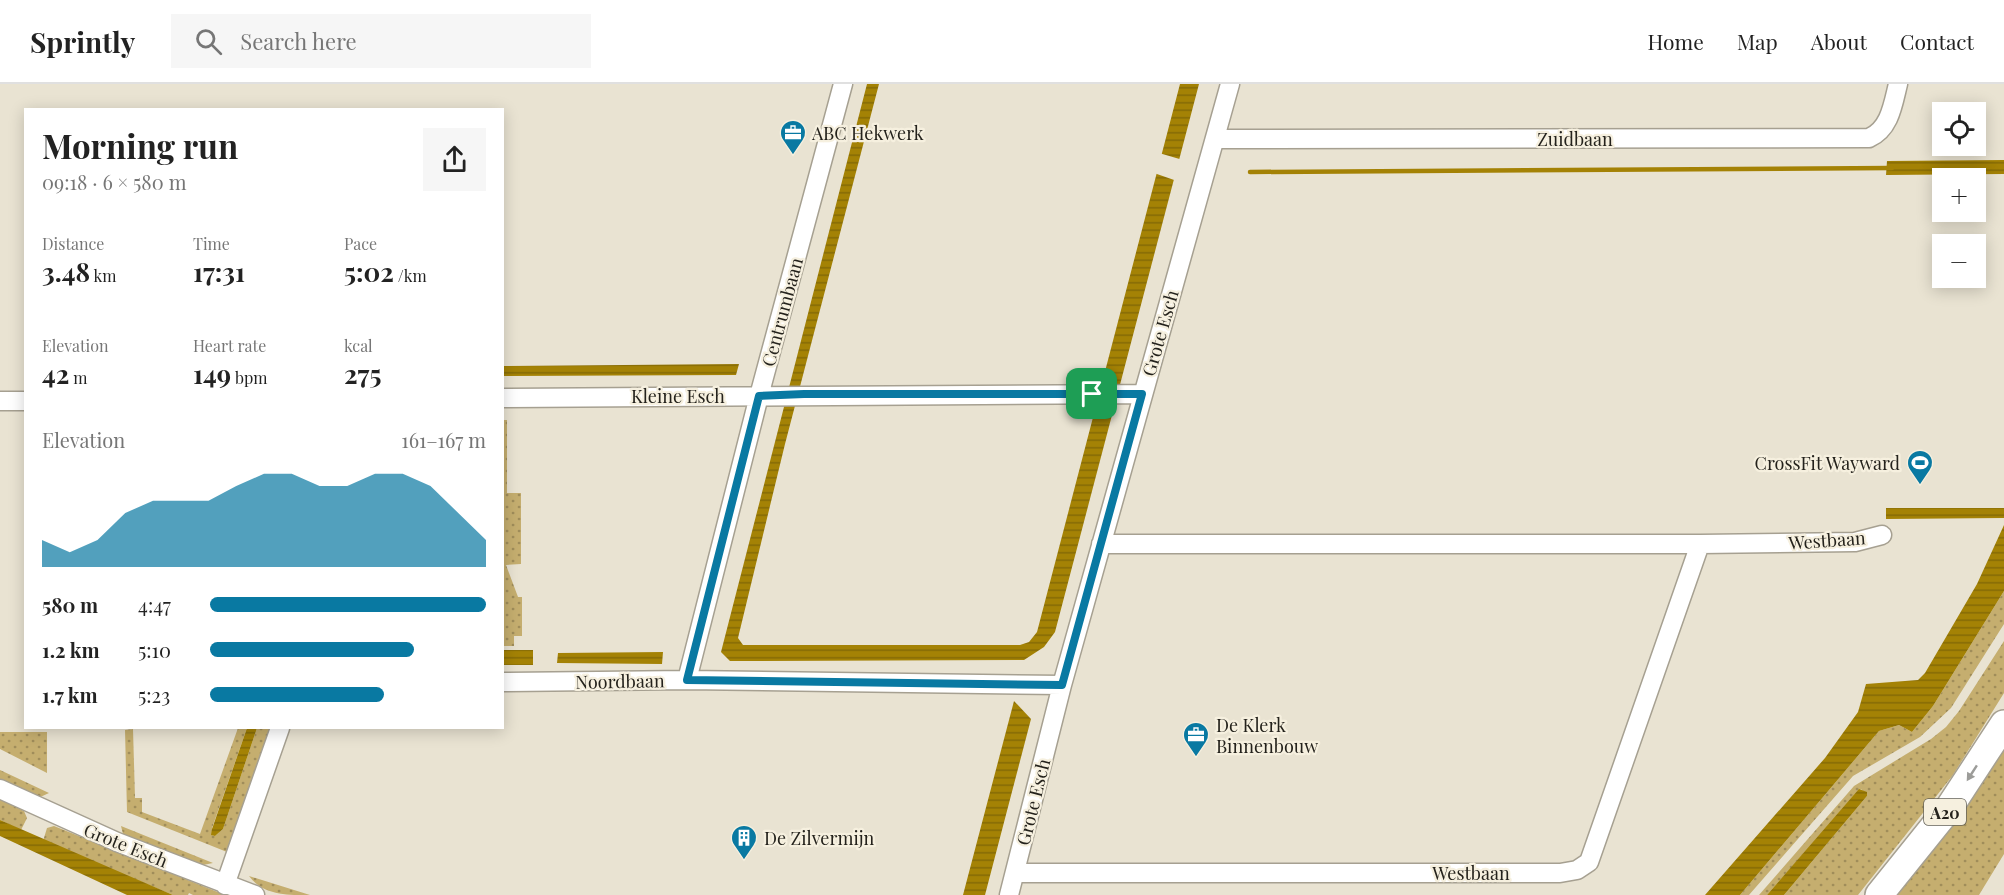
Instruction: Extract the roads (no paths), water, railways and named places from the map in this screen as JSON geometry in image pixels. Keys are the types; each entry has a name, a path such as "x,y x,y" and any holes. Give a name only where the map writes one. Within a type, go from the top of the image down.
{"highway":[{"name":"A20","path":"1879,895 1949,808 2004,724"}],"street":[{"name":"Centrumbaan","path":"687,680 759,396 843,84"},
{"name":"Grote Esch","path":"1009,895 1062,685 1101,544 1134,394 1216,139 1230,84"},
{"name":"Zuidbaan","path":"1216,139 1869,138 1879,133 1886,123 1898,84"},
{"name":"Kleine Esch","path":"504,398 804,394 1134,394"},
{"path":"0,401 24,401"},
{"name":"Westbaan","path":"1101,544 1700,544 1855,542 1882,535"},
{"name":"Westbaan","path":"1015,873 1560,873 1577,870 1589,862 1700,544"},
{"name":"Noordbaan","path":"504,682 687,680 1062,685"},
{"path":"225,885 280,729"},
{"name":"Grote Esch","path":"0,789 46,811 225,885 255,895"}],"waterway":[{"path":"1250,172 1892,168"}],"place":[{"name":"ABC Hekwerk","path":"793,156"},
{"name":"CrossFit Wayward","path":"1920,486"},
{"name":"De Klerk Binnenbouw","path":"1196,758"},
{"name":"De Zilvermijn","path":"744,861"}]}
